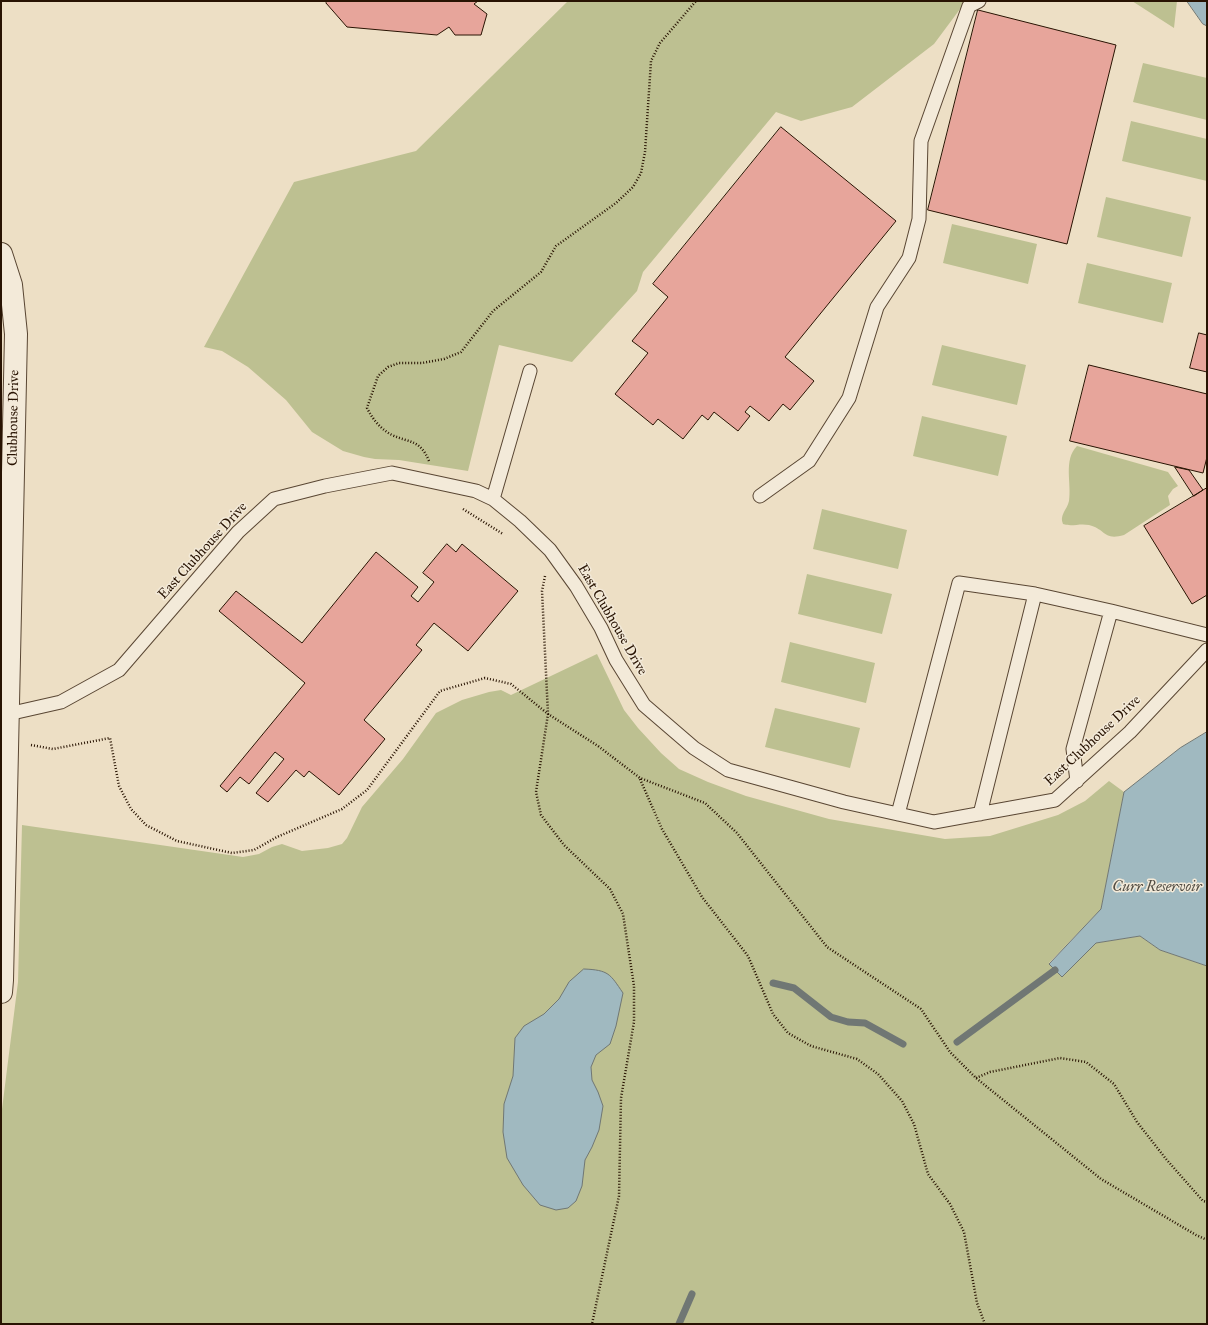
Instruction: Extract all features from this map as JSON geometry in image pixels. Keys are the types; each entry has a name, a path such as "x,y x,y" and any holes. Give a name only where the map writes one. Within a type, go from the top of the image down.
{"street":[{"name":"Clubhouse Drive","path":"1,254 11,285 16,334 6,709 7,738 1,992"}],"lane":[{"path":"760,496 809,461 849,398 876,307 909,258 918,219 921,141 970,6 979,1"},
{"path":"493,499 530,372"},
{"name":"East Clubhouse Drive","path":"6,709 60,702 119,670 238,532 274,500 325,486 392,473 476,491 493,499 520,521 550,550 576,586 616,660 644,705 694,748 728,770 844,802 934,822 1055,800 1130,732 1207,650"},
{"path":"898,814 959,582 1035,594 1207,635"},
{"path":"980,814 1035,594"},
{"path":"1076,781 1073,748 1111,611"}],"path":[{"path":"508,537 458,505 445,503 428,458 417,444 391,434 373,420 367,408 378,376 388,367 400,363 422,363 444,359 461,352 493,311 542,272 556,246 616,203 633,187 641,173 645,152 652,61 660,43 696,1"},
{"path":"550,550 542,591 548,714 536,792 541,815 564,845 610,888 624,914 634,986 634,1022 621,1098 619,1196 592,1324"},
{"path":"7,738 21,743 53,749 110,738 120,786 131,809 146,825 177,840 232,853 254,850 277,837 342,809 367,790 440,691 485,678 511,684 548,714 598,746 640,778 705,803 737,833 827,947 921,1010 950,1052 976,1078 1101,1179 1207,1240"},
{"path":"640,778 662,829 702,897 748,956 773,1014 788,1032 811,1046 857,1059 878,1074 902,1101 914,1124 928,1174 950,1204 964,1232 977,1303 985,1324"},
{"path":"976,1078 990,1072 1060,1058 1086,1062 1114,1084 1137,1122 1166,1159 1203,1201 1207,1202"}],"green space":[{"path":"568,1 966,1 934,44 852,107 801,121 776,112 643,272 637,291 572,362 499,345 468,471 399,460 375,459 343,451 312,432 286,400 248,367 222,351 204,347 294,182 416,151"},
{"path":"1132,1 1177,1 1174,28"},
{"path":"1143,63 1207,78 1207,120 1133,102"},
{"path":"1131,121 1207,139 1207,181 1122,161"},
{"path":"1106,197 1191,217 1182,257 1097,237"},
{"path":"952,224 1037,244 1028,284 943,263"},
{"path":"1087,263 1172,283 1163,323 1078,303"},
{"path":"942,345 1026,365 1017,405 932,385"},
{"path":"922,416 1007,436 998,476 913,456"},
{"path":"1077,446 1168,472 1178,486 1173,489 1168,496 1170,505 1124,535 1112,537 1089,525 1063,524 1062,518 1069,501 1070,494 1070,458"},
{"path":"822,509 907,530 898,569 813,549"},
{"path":"807,574 892,594 882,634 798,614"},
{"path":"790,642 875,663 866,703 781,682"},
{"path":"597,654 624,710 661,753 679,769 708,782 746,796 829,819 945,839 990,836 1058,815 1085,801 1109,781 1124,792 1101,909 1049,963 1062,977 1096,943 1140,936 1160,950 1207,966 1207,1324 1,1324 1,1117 18,982 22,825 243,857 259,854 272,847 282,844 302,851 328,848 342,844 347,838 362,807 403,759 436,713 462,700 489,692 501,690 511,695"},
{"path":"775,708 860,728 850,768 765,747"}],"water":[{"path":"1187,1 1207,1 1207,26 1203,24"},
{"name":"Curr Reservoir","path":"1207,732 1207,966 1160,950 1140,936 1096,943 1062,977 1049,964 1101,909 1124,792 1180,748"},
{"path":"584,969 599,970 608,974 612,977 623,993 616,1026 610,1044 596,1055 591,1067 592,1080 603,1106 599,1130 585,1160 582,1186 576,1201 568,1208 556,1210 540,1205 523,1185 507,1158 503,1132 504,1104 513,1076 515,1038 524,1026 544,1014 559,999 569,982"}],"building":[{"path":"328,1 478,1 474,4 487,14 481,35 455,35 449,27 437,35 347,27 326,3"},
{"path":"978,10 1116,45 1067,244 928,210"},
{"path":"781,127 896,221 785,357 814,381 790,410 783,404 769,421 750,406 745,412 750,416 738,431 714,412 708,420 702,415 683,439 658,419 653,425 615,394 648,353 632,341 668,297 653,284"},
{"path":"1199,333 1207,335 1207,372 1190,368"},
{"path":"1089,365 1207,394 1207,457 1203,473 1070,441"},
{"path":"1175,467 1189,470 1203,490 1194,496"},
{"path":"1207,488 1207,595 1192,604 1144,526"},
{"path":"447,544 456,552 462,544 518,591 468,651 434,623 416,645 422,650 364,720 385,739 339,795 309,771 304,777 296,770 268,802 256,793 284,759 275,752 249,784 240,777 227,792 220,786 305,683 219,611 236,591 302,643 376,552 418,587 411,596 418,602 434,582 423,573"}],"waterway":[{"path":"957,1042 1055,970"},
{"path":"773,983 794,988 831,1017 848,1022 865,1023 903,1044"},
{"path":"679,1324 692,1294"}]}
